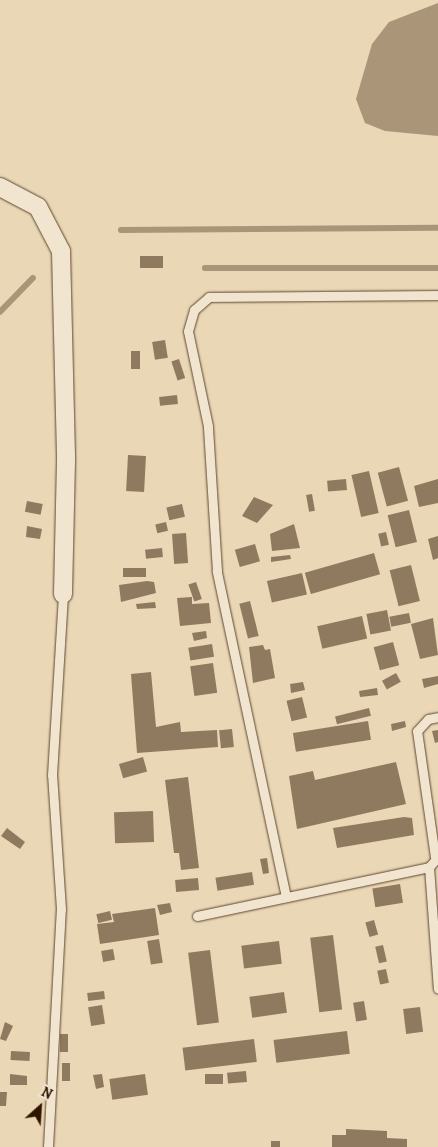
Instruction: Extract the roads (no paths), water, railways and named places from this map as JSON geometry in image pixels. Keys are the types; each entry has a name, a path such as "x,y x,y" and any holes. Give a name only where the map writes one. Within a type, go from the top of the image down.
{"street":[{"path":"0,187 38,207 61,251 66,461 63,594"}],"lane":[{"path":"286,897 217,571 208,426 188,330 194,310 209,297 438,295"},
{"path":"48,1147 61,909 52,775 63,594"},
{"path":"438,717 428,719 417,731 436,857 429,867 438,989"},
{"path":"197,916 429,867"}],"waterway":[{"path":"121,230 438,228"},
{"path":"205,268 438,268"},
{"path":"0,312 33,278"}]}
